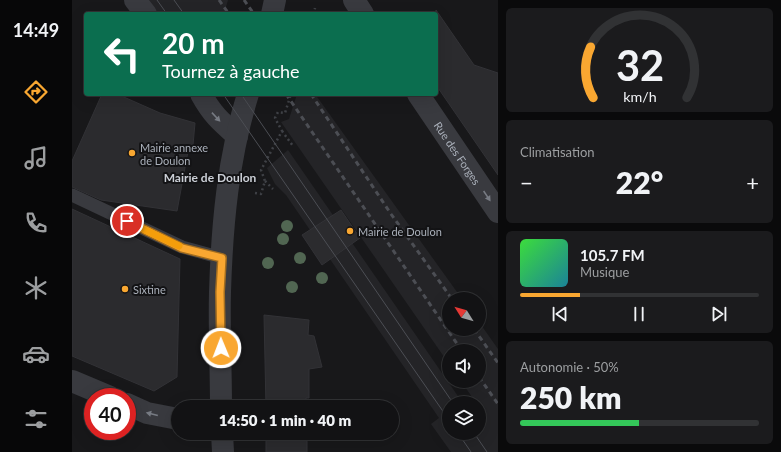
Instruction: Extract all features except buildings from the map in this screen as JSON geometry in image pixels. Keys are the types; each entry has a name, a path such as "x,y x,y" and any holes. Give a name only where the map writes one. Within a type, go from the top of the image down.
{"street":[{"path":"135,0 144,12"},
{"path":"272,12 275,0"},
{"path":"354,0 362,12"},
{"path":"202,96 209,109 217,119 237,136"},
{"path":"222,400 220,292 224,218 237,136 247,96"},
{"name":"Rue des Forges","path":"419,96 498,212"},
{"path":"72,381 89,388"},
{"path":"136,408 147,413 171,418"},
{"path":"222,440 222,452"}],"lane":[{"path":"72,195 182,248 222,258"}],"path":[{"path":"314,12 315,8"},
{"path":"291,96 285,113 278,112 275,118 293,146"},
{"path":"273,189 265,181 261,170 282,131"},
{"path":"255,193 261,194 265,181"}],"shaded area":[{"path":"146,0 228,0 225,12 155,12"},
{"path":"296,96 316,96 457,292 442,292 442,336 486,336 486,332 498,349 498,452 451,452 442,440 486,440 486,396 471,396 466,388 486,388 486,344 442,344 442,354 281,122 289,119"},
{"path":"288,150 442,373 442,388 452,388 458,396 442,396 442,439 431,424 439,418 286,195 275,184 267,168"}],"tram line":[{"path":"157,0 166,12"},
{"path":"174,0 183,12"},
{"path":"224,96 442,410"},
{"path":"242,96 448,396"},
{"path":"463,440 471,452"},
{"path":"479,440 487,452"}],"railway":[{"path":"219,0 228,12"},
{"path":"244,0 253,12"},
{"path":"287,96 457,344"},
{"path":"312,96 391,214 447,292"},
{"path":"479,336 498,363"},
{"path":"486,387 498,404"}],"slow traffic":[{"path":"145,230 179,246"}],"place":[{"name":"Mairie annexe de Doulon","path":"132,153"},
{"name":"Mairie de Doulon","path":"350,231"},
{"name":"Sixtine","path":"125,289"}],"district":[{"name":"Mairie de Doulon","path":"210,177"}],"route":[{"path":"127,221 182,248 222,258 220,292 221,348"}]}
